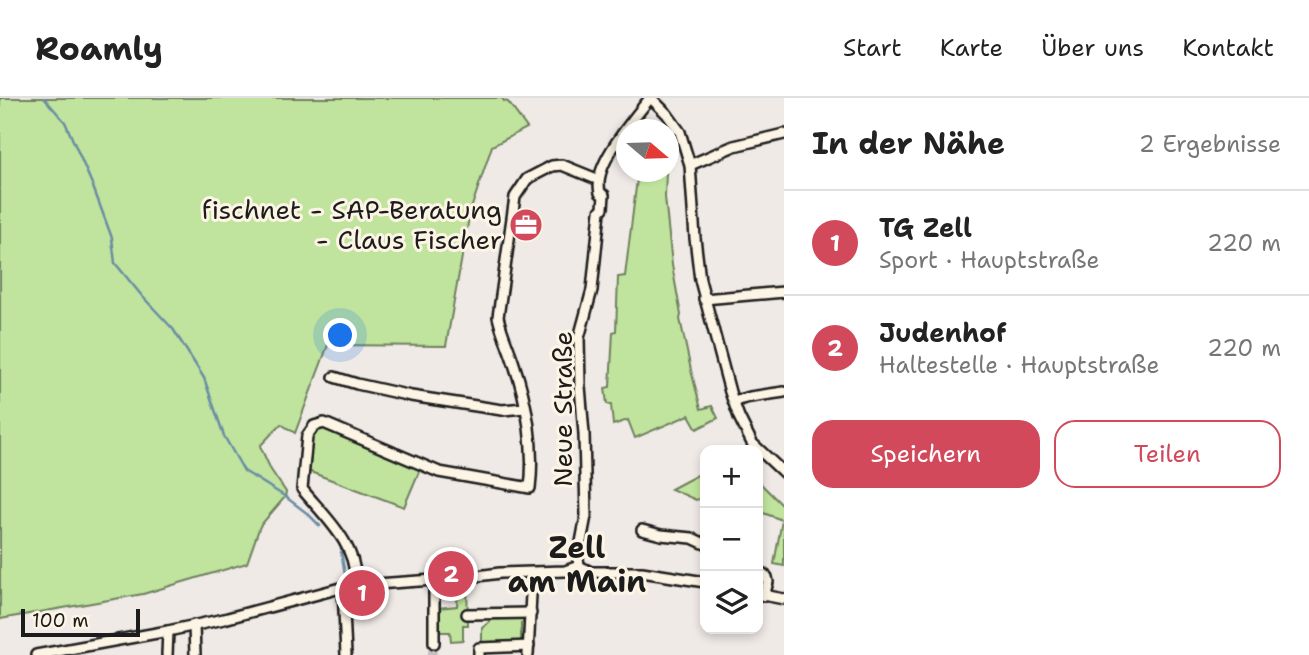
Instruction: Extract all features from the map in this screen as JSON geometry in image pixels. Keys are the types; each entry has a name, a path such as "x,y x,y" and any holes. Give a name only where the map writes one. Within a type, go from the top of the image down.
{"street":[{"path":"355,585 355,564 349,549 302,489 307,436 314,426 324,423 439,472 530,488 530,438 525,408 515,365 501,332 498,317 515,197 527,179 552,166 562,165 598,180 607,158 650,98 667,114 680,132 690,165 700,281 739,416 752,443 784,473"},
{"path":"690,165 734,146 784,134"},
{"name":"Neue Straße","path":"579,566 586,516 579,338 592,290 600,211 597,209 597,196 600,193 598,180"},
{"path":"704,299 784,292"},
{"path":"334,377 411,396 502,410 525,408"},
{"path":"734,401 784,393"},
{"path":"642,530 700,542"},
{"path":"37,655 78,651 224,619 355,585 500,573 531,577 579,566 591,572 642,572 700,581"},
{"path":"763,573 768,582 763,591"},
{"path":"434,580 434,643"},
{"path":"343,587 346,655"},
{"path":"478,655 478,648 528,651 531,594"},
{"path":"763,595 784,599"},
{"path":"467,614 531,613"},
{"path":"194,625 195,655"},
{"path":"167,655 168,631"}],"green space":[{"path":"0,98 502,98 527,128 492,146 470,212 446,346 328,345 295,433 281,424 260,446 271,470 286,492 285,497 260,526 247,563 143,594 0,619"},
{"path":"637,182 666,182 672,265 691,370 701,409 712,406 718,418 697,429 689,415 635,438 628,420 613,425 611,405 607,404 605,388 610,387 618,277 625,276"},
{"path":"325,426 421,467 404,507 305,470 312,432"},
{"path":"700,474 700,499 696,500 671,489"},
{"path":"763,486 784,507 784,566 774,564 782,520 763,513"},
{"path":"467,583 468,625 463,625 463,640 451,641 450,632 438,632 438,608 457,606 458,584"},
{"path":"494,618 528,618 528,621 521,623 521,640 527,638 527,645 482,645 482,628"}],"waterway":[{"path":"44,98 65,122 92,184 112,238 115,263 173,329 204,378 224,436 244,471 286,497"},
{"path":"287,498 320,526"},
{"path":"341,552 345,575"}],"tunnel":[{"path":"531,581 531,594"},
{"path":"432,655 434,643"}],"place":[{"name":"fischnet - SAP-Beratung - Claus Fischer","path":"526,225"},
{"name":"Judenhof","path":"451,574"},
{"name":"TG Zell","path":"362,593"}],"district":[{"name":"Zell am Main","path":"577,566"}]}
